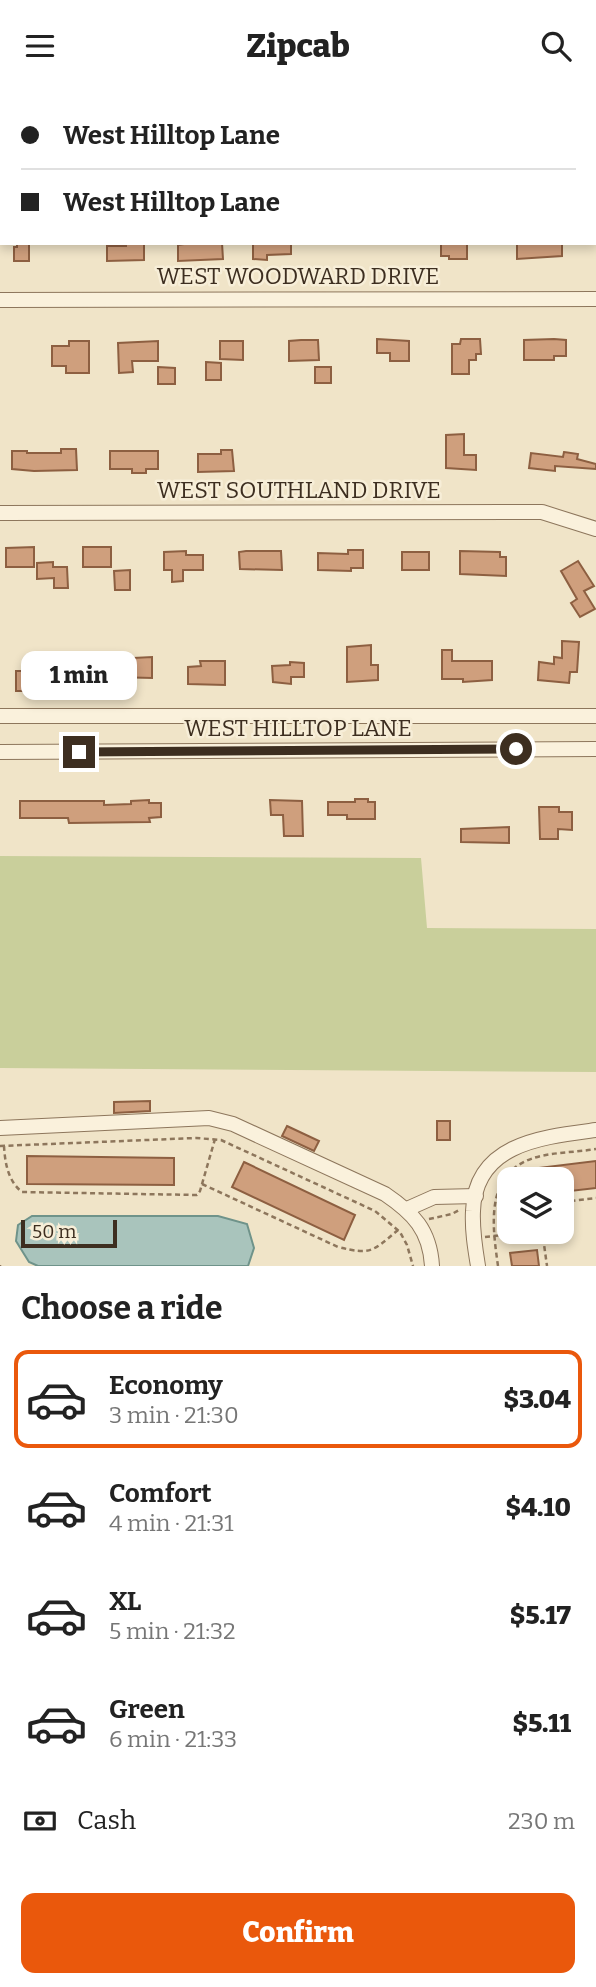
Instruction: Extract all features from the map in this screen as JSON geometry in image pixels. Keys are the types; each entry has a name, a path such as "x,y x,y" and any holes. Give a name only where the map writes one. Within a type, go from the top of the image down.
{"street":[{"name":"WEST WOODWARD DRIVE","path":"0,300 596,299"},
{"name":"WEST SOUTHLAND DRIVE","path":"0,513 542,512 596,530"},
{"name":"WEST HILLTOP LANE","path":"0,716 596,716"},
{"name":"WEST HILLTOP LANE","path":"0,752 596,749"},
{"path":"0,1128 209,1118 233,1123 385,1195 407,1209 419,1222 427,1241 432,1266"},
{"path":"478,1266 474,1238 475,1196 478,1183 495,1158 527,1141 596,1130"},
{"path":"407,1209 434,1197 475,1196"}],"path":[{"path":"215,1139 197,1195 22,1192 11,1178 2,1146 196,1138 215,1139 229,1143 375,1211 398,1229 407,1245 413,1266"},
{"path":"518,1167 540,1156 596,1150"},
{"path":"202,1184 338,1247 361,1252 376,1246 398,1229"},
{"path":"497,1196 492,1217 498,1266"},
{"path":"574,1201 596,1198"},
{"path":"426,1221 464,1209"},
{"path":"474,1238 497,1236"},
{"path":"544,1244 547,1266"}],"green space":[{"path":"0,856 421,858 427,928 596,929 596,1072 0,1068"}],"water":[{"path":"32,1216 218,1216 247,1224 254,1248 248,1266 38,1266 29,1262 16,1241 18,1225"}],"building":[{"path":"29,245 29,261 14,261 14,247"},
{"path":"144,245 144,260 107,261 107,246"},
{"path":"178,245 222,245 223,259 178,261"},
{"path":"253,245 291,245 291,254 267,255 267,260 253,259"},
{"path":"441,245 467,245 467,259 441,256"},
{"path":"517,245 562,245 562,256 517,259"},
{"path":"377,339 409,341 409,361 390,361 390,353 377,353"},
{"path":"461,339 480,339 481,354 476,354 476,360 469,360 469,374 452,374 452,344 460,344"},
{"path":"318,340 319,360 289,361 289,341"},
{"path":"524,340 566,340 566,356 554,356 554,360 524,360"},
{"path":"69,341 89,341 89,373 66,373 66,366 52,366 52,346 69,346"},
{"path":"158,341 158,361 132,361 133,372 119,373 118,343"},
{"path":"220,341 243,341 243,360 220,359"},
{"path":"206,362 221,363 221,380 206,380"},
{"path":"158,367 175,368 175,384 158,384"},
{"path":"315,367 331,367 331,383 315,383"},
{"path":"464,434 464,455 476,455 476,470 446,468 446,435"},
{"path":"61,449 76,449 77,470 12,469 12,451 61,453"},
{"path":"221,450 232,450 234,471 198,472 198,454 221,454"},
{"path":"110,451 158,451 158,469 146,469 146,473 132,473 132,469 110,469"},
{"path":"564,452 578,454 577,459 596,464 596,469 555,466 555,471 529,468 531,453 563,457"},
{"path":"34,547 34,567 6,567 6,548"},
{"path":"83,547 111,547 111,567 83,567"},
{"path":"348,550 363,550 363,568 351,568 351,571 318,570 318,553 348,554"},
{"path":"186,551 186,555 203,555 203,570 183,570 183,581 172,582 172,570 164,570 164,552"},
{"path":"281,551 282,570 240,569 239,552"},
{"path":"460,551 500,552 500,557 506,557 506,576 460,574"},
{"path":"402,552 429,552 429,570 402,570"},
{"path":"578,561 594,586 584,591 595,609 580,617 571,603 577,599 561,571"},
{"path":"53,562 53,567 67,567 68,588 54,588 54,578 37,579 37,563"},
{"path":"130,570 130,590 115,590 114,571"},
{"path":"562,641 579,642 577,672 570,672 569,683 538,680 539,662 554,664 554,657 562,658"},
{"path":"371,645 371,665 378,665 378,680 347,682 347,647"},
{"path":"442,650 452,650 452,661 492,661 492,680 463,682 463,679 442,679"},
{"path":"152,657 152,678 114,677 114,659"},
{"path":"200,661 225,661 225,685 188,684 188,667 201,666"},
{"path":"290,662 304,663 304,677 291,677 291,684 273,682 272,666 290,665"},
{"path":"16,671 55,671 55,688 16,691"},
{"path":"355,799 375,802 375,819 347,819 347,815 328,815 328,802 355,802"},
{"path":"149,800 149,803 161,803 161,817 149,818 150,822 69,823 68,818 20,818 20,801 104,801 104,805"},
{"path":"270,800 302,801 303,836 284,836 283,815 271,815"},
{"path":"539,807 559,807 559,812 572,812 572,830 558,829 558,839 540,839"},
{"path":"509,827 509,843 461,842 461,829"},
{"path":"150,1101 150,1111 114,1113 114,1102"},
{"path":"437,1121 450,1121 450,1140 437,1140"},
{"path":"287,1126 319,1141 314,1151 282,1136"},
{"path":"27,1156 174,1158 174,1185 27,1184"},
{"path":"596,1161 596,1188 574,1191 574,1167 546,1167"},
{"path":"244,1162 355,1215 344,1240 232,1187"},
{"path":"537,1250 539,1266 512,1266 510,1253"}],"route":[{"path":"79,752 516,749"}]}
